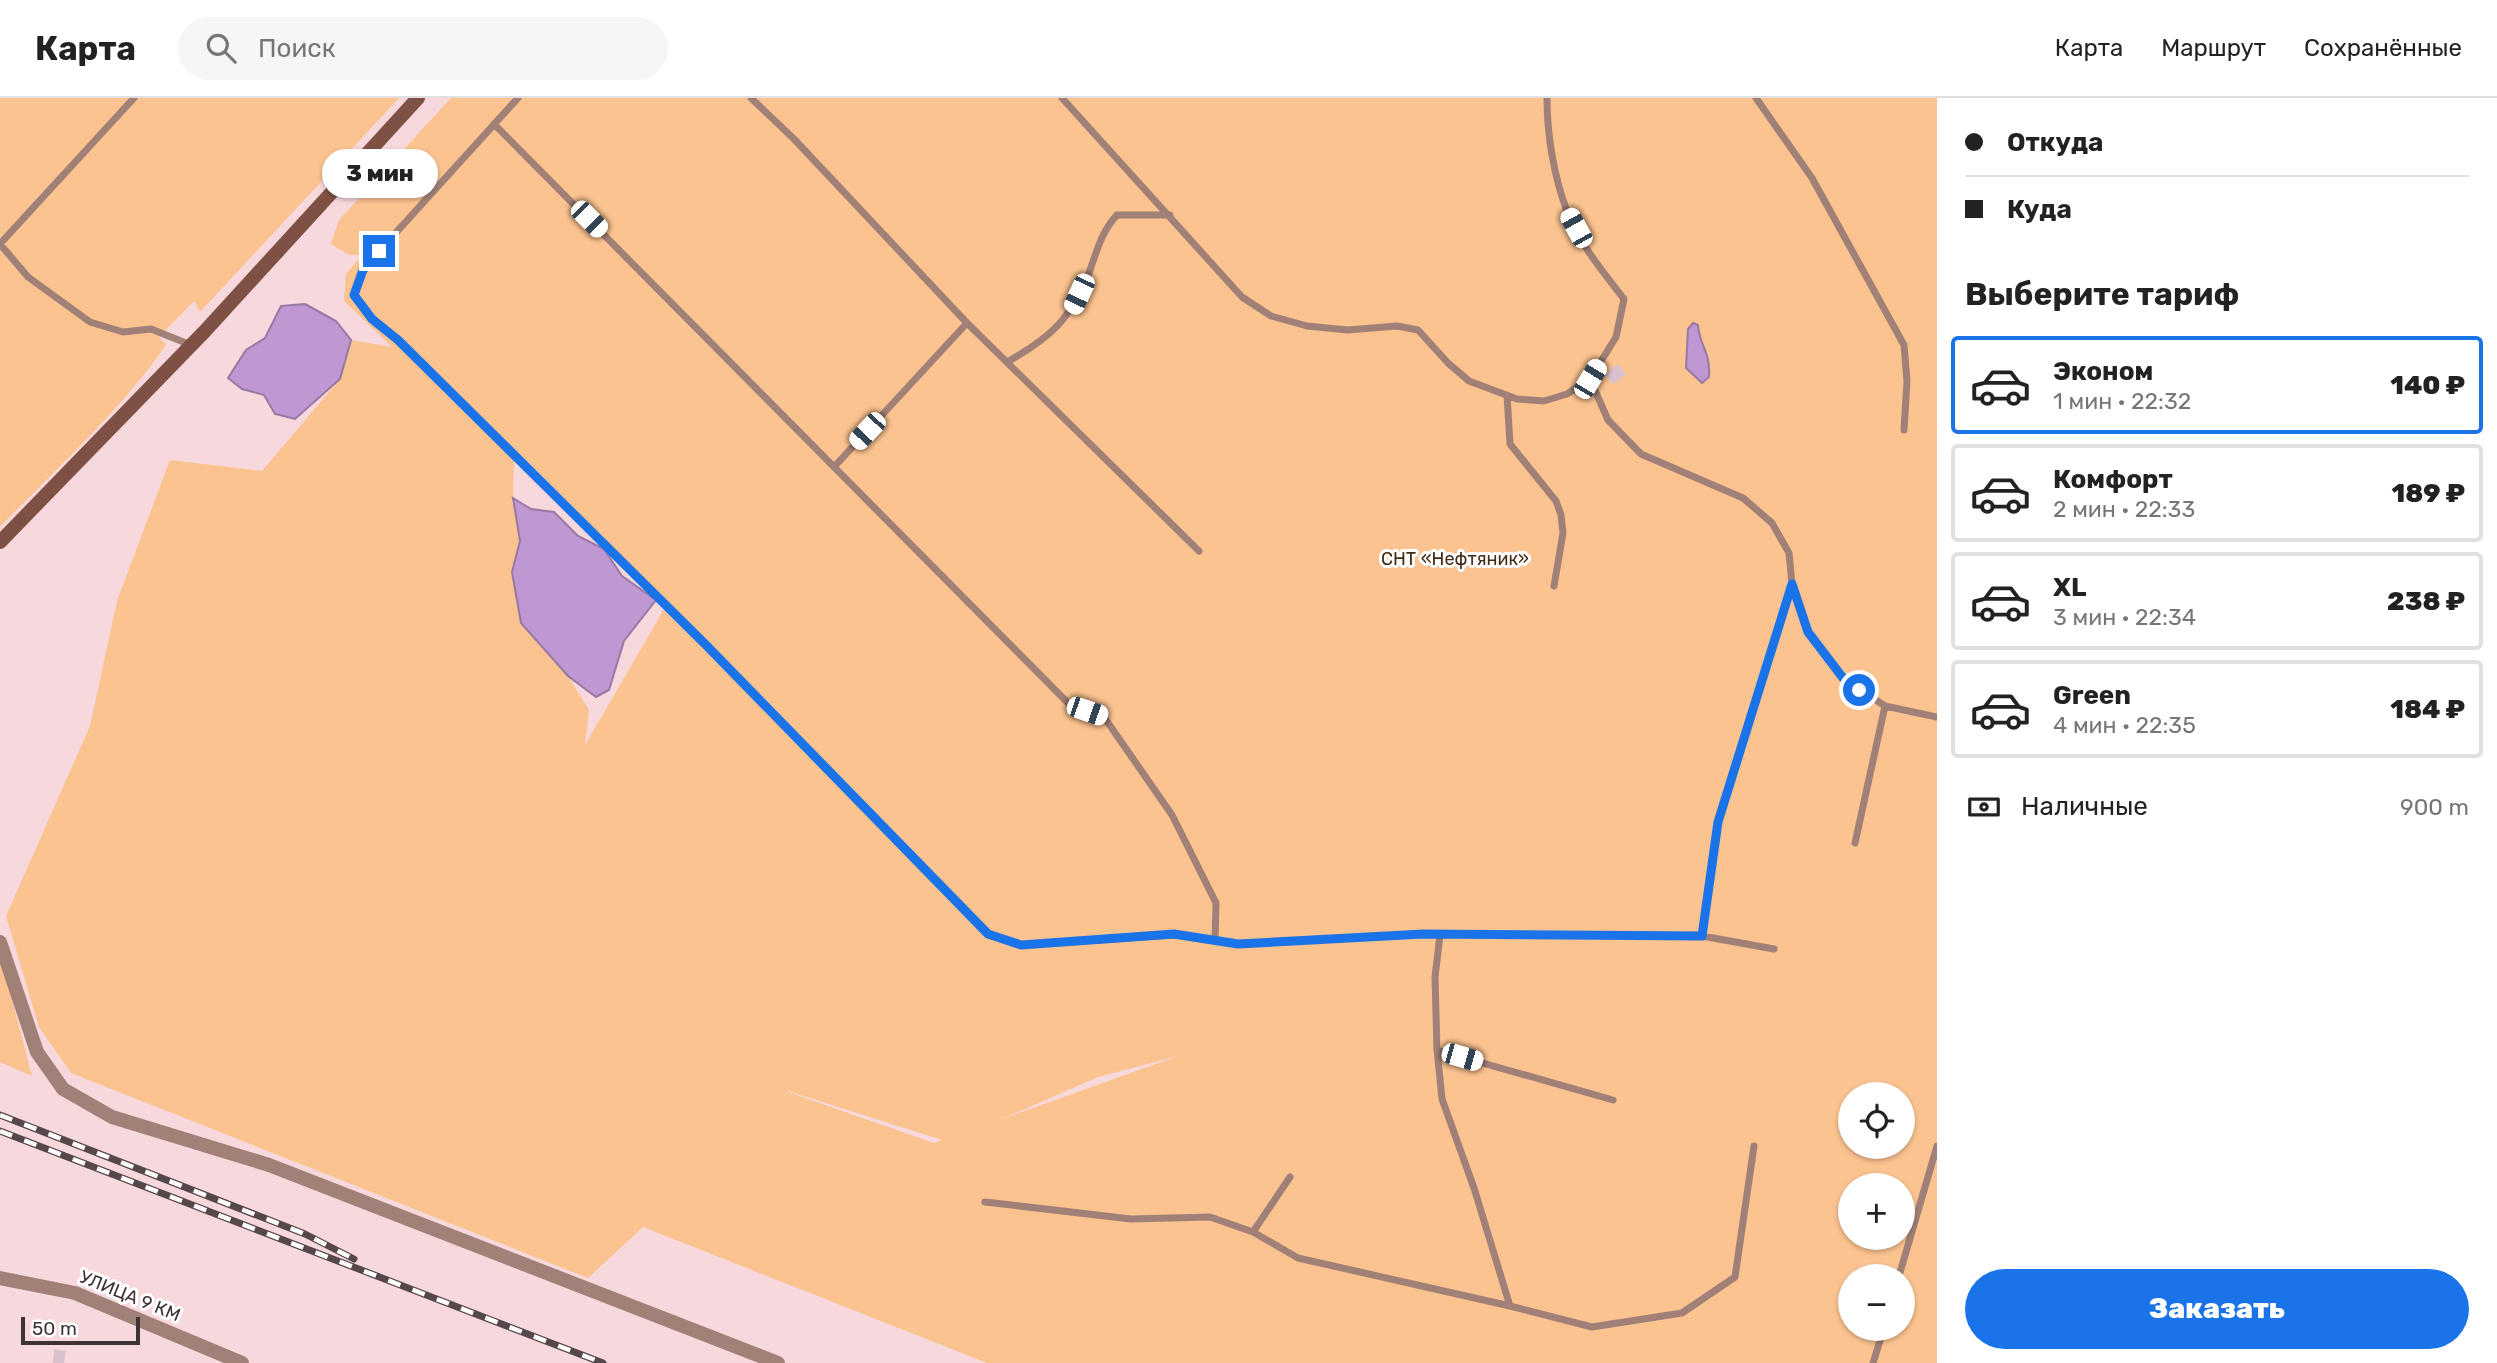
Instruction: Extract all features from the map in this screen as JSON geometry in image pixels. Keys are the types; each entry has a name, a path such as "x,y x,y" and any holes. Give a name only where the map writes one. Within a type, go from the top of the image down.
{"street":[{"path":"0,542 191,345 418,98"},
{"path":"0,942 37,1052 63,1089 112,1117 269,1165 778,1363"},
{"name":"УЛИЦА 9 КМ","path":"0,1278 75,1293 242,1363"}],"lane":[{"path":"134,98 0,244 28,277 90,322 123,332 151,329 191,345"},
{"path":"518,98 363,270 354,295 372,319 398,340 695,634 988,934 1021,945 1174,934 1238,944 1440,935 1702,936 1774,949"},
{"path":"751,98 794,139 967,323 1199,551"},
{"path":"1062,98 1242,297 1271,316 1307,326 1348,330 1397,326 1418,330 1448,363 1469,381 1507,395 1545,401 1567,394 1590,379 1616,337 1624,299 1597,263 1567,212 1547,123 1547,98"},
{"path":"1756,98 1812,178 1904,345 1907,381 1904,430"},
{"path":"494,124 1070,705 1104,717 1172,815 1216,903 1215,941"},
{"path":"1007,362 1035,346 1069,315 1104,229 1117,215 1170,215"},
{"path":"834,467 967,323"},
{"path":"1590,379 1608,420 1641,454 1743,498 1772,523 1789,553 1792,584 1808,632 1843,678 1885,706 1937,717"},
{"path":"1507,395 1510,444 1556,501 1561,515 1563,533 1554,586"},
{"path":"1702,936 1718,822 1792,584"},
{"path":"1855,843 1885,706"},
{"path":"1440,935 1435,977 1437,1050 1442,1099 1474,1188 1510,1306"},
{"path":"1437,1050 1613,1101"},
{"path":"985,1202 1130,1219 1210,1217 1253,1232 1298,1258 1592,1327 1682,1313 1735,1277 1754,1146"},
{"path":"1903,1264 1937,1146"},
{"path":"1253,1232 1290,1177"},
{"path":"1873,1363 1880,1341"}],"green space":[{"path":"0,98 399,98 200,312 194,301 159,337 166,345 129,393 0,527"},
{"name":"СНТ «Нефтяник»","path":"451,98 1937,98 1937,1363 987,1363 643,1227 588,1278 71,1073 39,1027 6,916 90,726 117,601 170,460 262,471 340,379 351,340 392,347 344,301 346,274 362,255 349,255 331,244 339,220","holes":["514,461 667,604 585,745 589,710 568,676 521,623 512,572 520,541 513,498","1178,1056 1002,1119 1098,1077","788,1091 942,1140 934,1143 788,1092 781,1099"]},
{"path":"0,956 2,961 32,1076 0,1062"}],"shaded area":[{"path":"305,304 336,321 351,340 340,379 295,419 275,414 264,395 242,389 228,378 246,350 265,338 281,306"},
{"path":"1693,323 1698,325 1708,361 1709,377 1702,383 1686,368 1688,329"},
{"path":"513,498 531,509 554,512 578,536 604,549 622,576 656,600 624,641 609,690 596,697 568,676 521,623 512,572 520,541"}],"building":[{"path":"1617,364 1626,374 1614,384 1605,375"},
{"path":"54,1349 66,1351 64,1363 53,1363"}],"railway":[{"path":"0,1115 305,1234 354,1259"},
{"path":"0,1131 603,1363"}],"route":[{"path":"379,251 363,270 354,295 372,319 398,340 686,625 988,934 1021,945 1174,934 1238,944 1423,934 1702,936 1718,822 1792,584 1808,632 1843,678 1859,690"}]}
